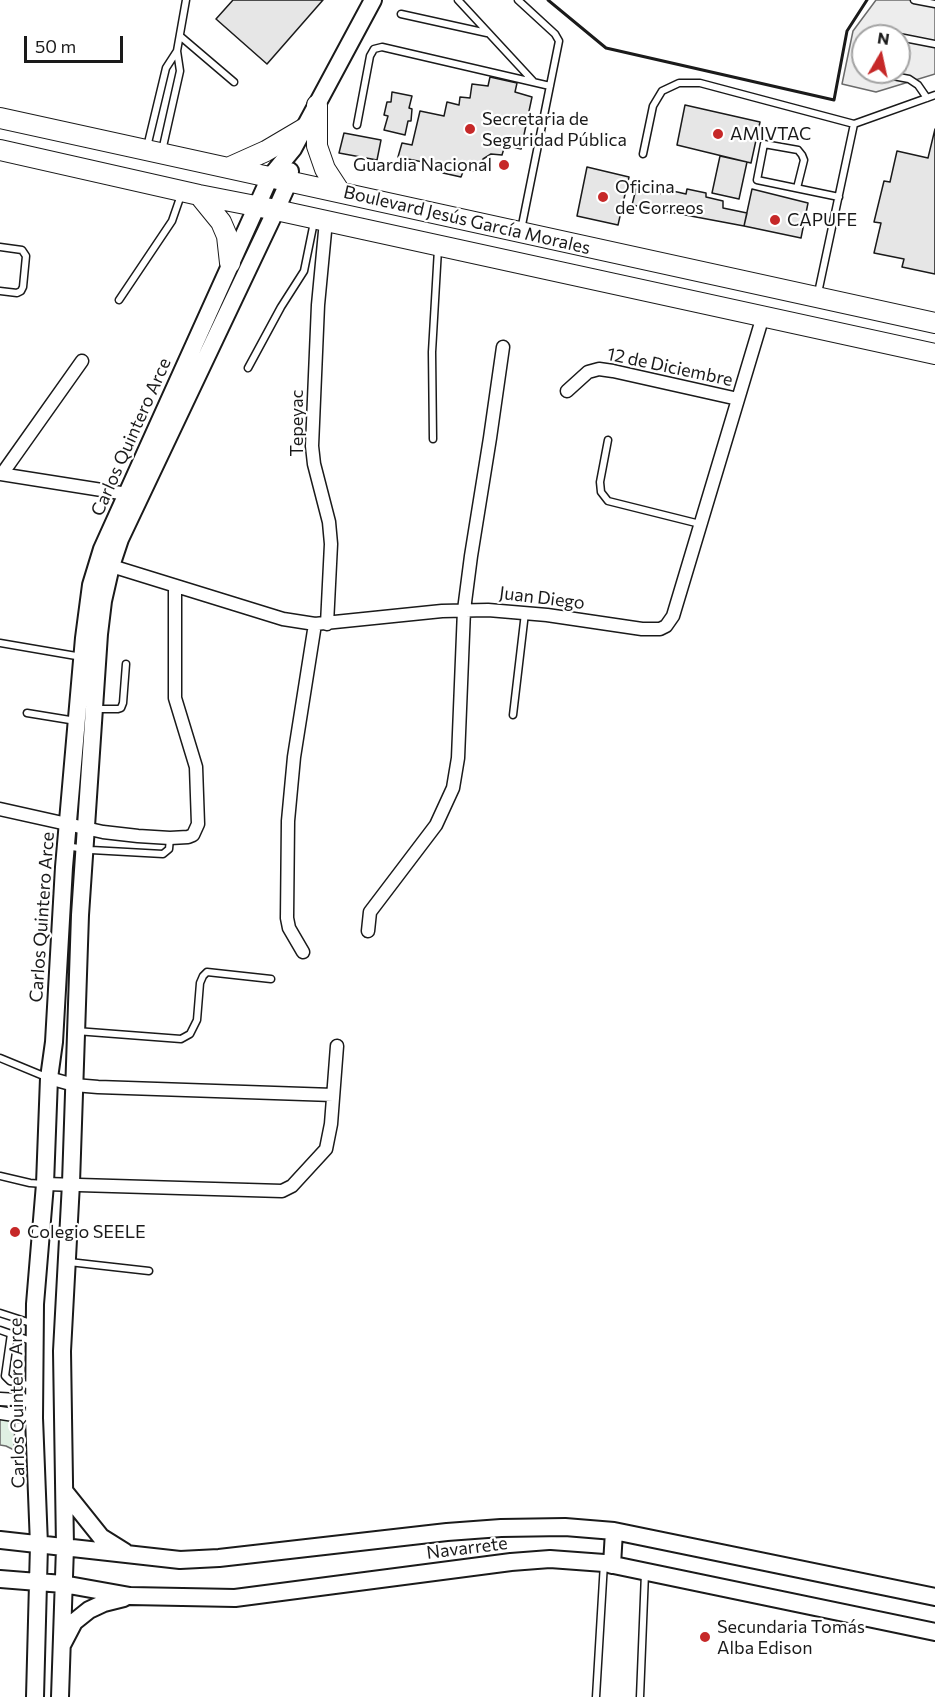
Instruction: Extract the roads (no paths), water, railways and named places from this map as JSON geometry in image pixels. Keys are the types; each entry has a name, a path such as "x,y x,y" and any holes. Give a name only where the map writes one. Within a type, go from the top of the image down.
{"main road":[{"path":"279,179 373,0"},
{"path":"317,105 317,146 325,169 340,192"},
{"name":"Boulevard Jesús García Morales","path":"0,118 935,322"},
{"path":"228,168 266,151 304,128"},
{"name":"Boulevard Jesús García Morales","path":"0,150 935,354"},
{"name":"Carlos Quintero Arce","path":"34,1697 39,1545 34,1418 34,1342 45,1184 49,1078 54,1042 66,846 82,657 90,593 104,564 120,539 191,371 230,263 256,205 279,179"},
{"name":"Carlos Quintero Arce","path":"60,1697 65,1547 62,1351 71,1183 79,925 104,564 126,494 276,210 279,179"},
{"path":"191,193 221,222 227,236 230,263"},
{"path":"65,1492 101,1537 128,1554"},
{"name":"Navarrete","path":"0,1540 180,1560 219,1558 436,1533 501,1528 565,1527 614,1531 935,1597"},
{"path":"608,1564 614,1531"},
{"name":"Navarrete","path":"0,1579 63,1584 130,1596 235,1598 511,1562 550,1559 608,1564 935,1632"},
{"path":"60,1648 74,1622 89,1610 130,1596"}],"street":[{"name":"Tepeyac","path":"303,952 289,928 287,918 288,821 294,758 321,624 331,544 329,522 314,464 312,446 321,220"},
{"name":"Juan Diego","path":"104,564 283,619 321,624 464,609 525,613 642,629 660,629 666,626 673,616 763,316"},
{"path":"368,931 370,912 436,825 453,788 458,758 464,609 503,347"},
{"path":"82,360 1,474 126,494"},
{"name":"12 de Diciembre","path":"567,391 588,372 599,369 738,399"},
{"path":"0,809 86,828 138,836 170,838 193,835 198,824 196,767 175,698 175,586"},
{"path":"45,1184 282,1191 292,1186 326,1149 331,1124 337,1046"},
{"path":"49,1078 74,1085 98,1087 333,1095"},
{"path":"6,1399 35,1393"},
{"path":"0,1413 34,1418"}],"lane":[{"path":"153,152 180,71 177,51 186,0"},
{"path":"458,0 534,82"},
{"path":"518,0 555,34 559,41 521,233"},
{"path":"914,0 935,4"},
{"path":"401,14 488,33"},
{"path":"180,36 234,82"},
{"path":"911,39 935,44"},
{"path":"357,125 370,56 374,50 382,47 550,86"},
{"path":"153,152 165,68 177,51"},
{"path":"911,80 918,85 927,98"},
{"path":"643,154 653,106 662,91 679,83 700,83 854,124 935,95"},
{"path":"817,297 854,124"},
{"path":"797,188 804,160 802,155 798,150 764,144 757,180 839,197"},
{"path":"119,300 191,193"},
{"path":"248,368 281,307 304,271 321,220"},
{"path":"433,439 432,351 438,246"},
{"path":"0,247 22,250 26,256 21,291 17,293 0,291"},
{"path":"608,440 600,482 601,492 608,501 701,525"},
{"path":"513,715 525,613"},
{"path":"0,643 82,657"},
{"path":"94,709 121,708 126,664"},
{"path":"27,713 76,721"},
{"path":"66,846 163,854 169,849 170,838"},
{"path":"75,1031 181,1039 190,1034 196,1020 200,983 207,972 270,979"},
{"path":"0,1058 49,1078"},
{"path":"0,1176 45,1184"},
{"path":"66,1262 149,1271"},
{"path":"0,1313 35,1324"},
{"path":"0,1330 34,1342"},
{"path":"11,1334 5,1376 10,1381 35,1393"},
{"path":"596,1697 608,1564"},
{"path":"640,1697 645,1572"}],"place":[{"name":"Secretaria de Seguridad Pública","path":"470,129"},
{"name":"AMIVTAC","path":"718,134"},
{"name":"Guardia Nacional","path":"504,165"},
{"name":"Oficina de Correos","path":"603,197"},
{"name":"CAPUFE","path":"775,220"},
{"name":"Colegio SEELE","path":"15,1232"},
{"name":"Secundaria Tomás Alba Edison","path":"705,1637"}]}
